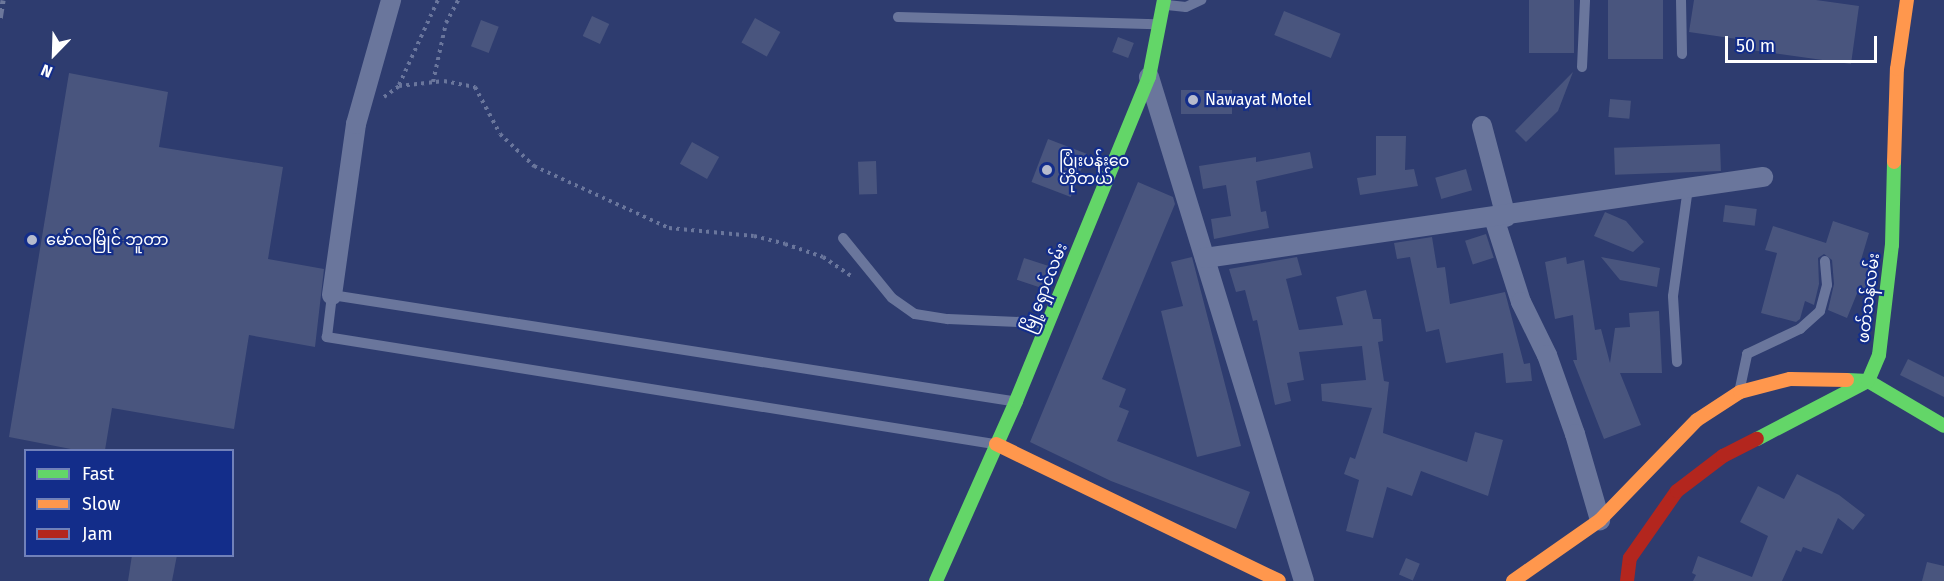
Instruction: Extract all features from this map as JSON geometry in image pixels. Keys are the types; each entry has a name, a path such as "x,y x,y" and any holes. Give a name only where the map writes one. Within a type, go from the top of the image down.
{"main road":[{"name":"ဖတ်သန်လမ်း","path":"1868,381 1879,355 1892,245 1897,69 1907,0"},
{"name":"မြို့ရှောင်လမ်း","path":"936,581 1016,401 1149,77 1163,3"},
{"path":"1513,581 1600,520 1697,420 1740,392 1790,379 1868,381 1944,426"},
{"path":"1627,581 1630,558 1677,492 1723,456 1868,381"},
{"path":"996,444 1279,581"}],"street":[{"path":"332,295 356,124 390,0"},
{"path":"1149,77 1304,581"},
{"path":"1482,126 1500,217 1521,302 1547,356 1575,434 1600,520"},
{"path":"1205,258 1500,217 1763,177"}],"lane":[{"path":"1163,3 1186,7 1201,0"},
{"path":"1582,67 1585,0"},
{"path":"1681,0 1682,54"},
{"path":"898,17 1160,24"},
{"path":"1677,362 1673,296 1688,188"},
{"path":"843,238 892,298 915,314 948,319 1048,323"},
{"path":"1740,392 1747,354 1800,329 1820,311 1827,285 1825,261"},
{"path":"996,444 327,337 332,295 1016,401"}],"path":[{"path":"356,124 399,86 438,0"},
{"path":"433,82 446,23 458,0"},
{"path":"399,86 433,82 475,87 500,134 534,166 637,216 669,228 754,236 785,244 823,257 858,281"}],"building":[{"path":"1529,0 1574,0 1574,53 1529,53"},
{"path":"1608,0 1663,0 1663,59 1608,59"},
{"path":"1694,0 1816,0 1859,6 1851,64 1736,48 1737,39 1689,32"},
{"path":"1284,11 1341,34 1331,58 1274,35"},
{"path":"592,16 609,24 600,44 583,36"},
{"path":"755,18 780,32 767,57 741,42"},
{"path":"481,20 499,27 489,53 471,46"},
{"path":"1118,37 1134,43 1128,58 1112,52"},
{"path":"1573,72 1558,111 1526,142 1515,131"},
{"path":"69,73 168,92 159,147 283,167 268,259 324,269 315,347 249,335 234,429 112,408 105,449 71,449 9,437"},
{"path":"1181,90 1232,90 1232,114 1181,114"},
{"path":"1610,99 1631,101 1629,119 1608,117"},
{"path":"1376,136 1406,136 1405,170 1414,169 1418,186 1360,195 1357,178 1376,175"},
{"path":"1048,139 1087,154 1071,197 1032,182"},
{"path":"692,142 719,157 707,179 680,164"},
{"path":"1720,144 1721,171 1615,175 1614,148"},
{"path":"1310,152 1313,168 1256,181 1261,212 1266,211 1269,228 1214,239 1211,219 1231,216 1226,185 1203,189 1199,166 1256,157 1256,162"},
{"path":"876,161 877,194 859,195 858,162"},
{"path":"1466,169 1472,190 1441,199 1435,178"},
{"path":"1138,182 1173,197 1175,204 1102,379 1126,389 1119,407 1129,411 1117,441 1250,492 1236,529 1111,481 1030,442"},
{"path":"1725,205 1757,209 1755,226 1723,222"},
{"path":"1605,212 1626,221 1644,242 1633,252 1594,236"},
{"path":"1833,221 1869,233 1861,260 1873,265 1868,295 1858,291 1847,318 1828,310 1834,284 1832,260 1824,254 1818,258 1819,284 1814,305 1805,301 1800,319 1796,322 1761,313 1777,253 1765,250 1773,226 1826,243"},
{"path":"1486,234 1494,258 1473,265 1465,241"},
{"path":"1432,237 1437,268 1445,267 1450,304 1505,292 1524,364 1530,363 1532,381 1506,383 1503,353 1446,363 1439,329 1426,332 1410,257 1397,259 1394,243"},
{"path":"1192,257 1241,446 1197,457 1161,311 1183,306 1171,262"},
{"path":"1297,257 1302,275 1286,279 1299,330 1343,325 1336,297 1366,290 1373,319 1381,319 1383,341 1378,342 1384,381 1389,382 1383,433 1467,462 1475,432 1503,440 1488,496 1421,471 1412,496 1387,487 1373,538 1346,531 1359,480 1344,474 1350,457 1355,459 1372,408 1322,401 1321,384 1366,380 1362,346 1299,352 1304,380 1287,383 1291,401 1275,405 1257,320 1253,321 1245,290 1236,292 1229,269"},
{"path":"1566,257 1567,264 1584,260 1595,330 1601,329 1610,363 1615,328 1630,327 1629,313 1659,311 1662,373 1620,373 1641,425 1604,439 1573,360 1577,360 1573,315 1555,319 1545,262"},
{"path":"1601,257 1660,268 1657,287 1620,280"},
{"path":"1024,258 1049,266 1042,288 1017,280"},
{"path":"1908,359 1944,377 1944,397 1900,375"},
{"path":"1797,474 1839,495 1865,515 1853,530 1838,518 1822,554 1803,547 1801,552 1796,550 1782,581 1693,581 1696,575 1692,573 1698,556 1752,577 1768,536 1740,522 1758,486 1784,499"},
{"path":"132,557 177,557 172,581 128,581"},
{"path":"1406,558 1420,564 1413,580 1399,575"},
{"path":"1927,562 1944,566 1944,581 1922,581"}],"railway":[{"path":"0,18 3,0"}],"traffic: fast":[{"path":"936,581 1016,401 1149,77 1164,0"},
{"path":"1757,439 1868,381 1879,355 1892,245 1894,162"},
{"path":"1847,380 1868,381 1944,426"}],"traffic: slow":[{"path":"1894,162 1897,69 1907,0"},
{"path":"1513,581 1600,520 1697,420 1740,392 1790,379 1847,380"},
{"path":"996,444 1279,581"}],"traffic: jam":[{"path":"1627,581 1630,558 1677,491 1723,456 1757,439"}],"place":[{"name":"Nawayat Motel","path":"1193,100"},
{"name":"ပြုံးပန်းဝေ ဟိုတယ်","path":"1047,170"},
{"name":"မော်လမြိုင် ဘူတာ","path":"32,240"}]}
